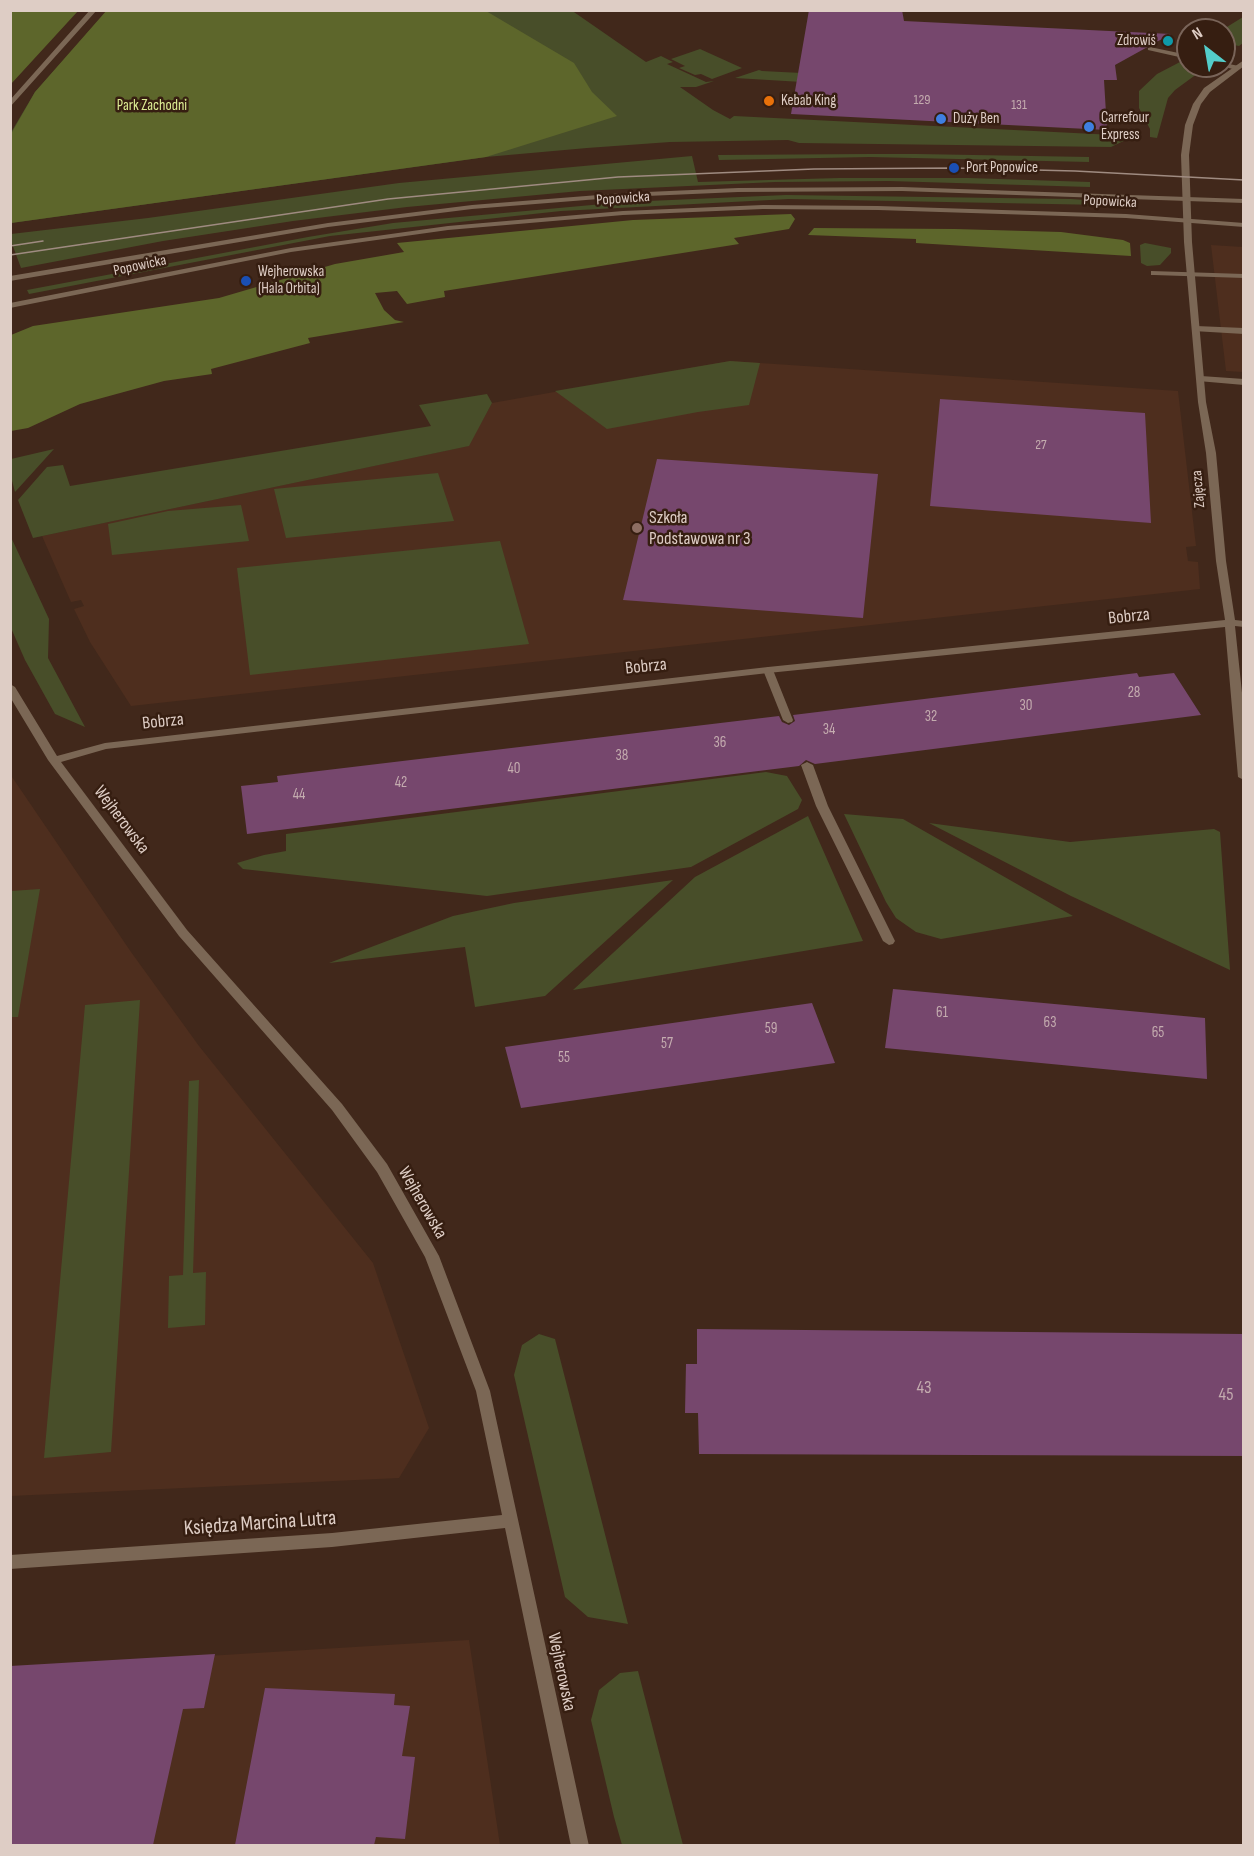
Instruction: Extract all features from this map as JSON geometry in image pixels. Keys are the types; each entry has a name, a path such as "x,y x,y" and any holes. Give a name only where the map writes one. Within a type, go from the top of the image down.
{"street":[{"path":"10,105 94,10"},
{"path":"1150,49 1176,54"},
{"name":"Zajęcza","path":"1236,68 1244,62"},
{"name":"Zajęcza","path":"1223,78 1207,90 1192,114 1185,155 1186,221 1201,379 1230,623 1244,777"},
{"name":"Popowicka","path":"10,279 328,225 460,209 624,195 738,190 902,189 1244,201"},
{"name":"Popowicka","path":"10,306 313,246 447,228 623,213 721,208 828,207 1058,213 1244,225"},
{"path":"1154,273 1244,276"},
{"path":"1196,329 1244,331"},
{"path":"1201,379 1244,382"},
{"name":"Bobrza","path":"54,760 105,746 768,670 1230,623 1244,624"},
{"path":"768,670 788,720"},
{"name":"Wejherowska","path":"10,687 54,760 183,933 337,1107 382,1168 432,1256 483,1391 580,1845"},
{"path":"807,765 822,806 889,941"},
{"name":"Księdza Marcina Lutra","path":"10,1562 332,1540 512,1521"}],"shaded area":[{"path":"1211,245 1243,247 1243,372 1226,371"},
{"name":"Szkoła Podstawowa nr 3","path":"730,361 1178,391 1196,546 1186,547 1188,561 1198,562 1200,589 131,706 90,642 74,609 84,606 81,600 71,602 42,536 468,446 492,403"},
{"path":"10,774 131,952 199,1046 373,1263 429,1428 399,1478 11,1496"},
{"path":"469,1640 500,1845 11,1846 11,1668"}],"green space":[{"name":"Park Zachodni","path":"107,10 486,11 574,63 592,92 617,116 486,157 11,223 11,134 35,92"},
{"name":"Park Zachodni","path":"571,10 646,62 661,56 673,62 667,64 706,82 714,81 696,87 680,87 730,119 734,116 1134,136 1111,147 799,143 788,140 670,142 587,148 486,157 11,223 10,134 35,92 107,11"},
{"path":"10,11 78,11 11,84"},
{"path":"1243,17 1243,43 1239,46 1236,45 1236,21"},
{"path":"700,49 742,68 712,79 679,68 685,66 671,59"},
{"path":"1176,64 1176,78 1191,78 1168,98 1157,138 1150,137 1150,129 1139,108 1139,91 1157,74"},
{"path":"759,70 821,74 819,83 735,78"},
{"path":"917,154 1089,157 1089,162 870,157 719,160 718,155"},
{"path":"692,156 698,182 839,178 969,178 1090,182 1090,187 889,181 775,182 580,191 407,207 293,221 163,241 21,268 11,241 11,234 148,218 399,183"},
{"path":"786,195 1071,199 1098,201 1103,205 789,199 561,211 330,236 29,294 27,290 393,223 625,202"},
{"path":"791,214 795,219 789,229 734,238 739,244 444,291 445,297 407,304 397,291 375,293 384,310 395,320 404,322 308,338 310,343 211,369 212,374 164,381 80,404 28,428 11,431 11,335 33,326 219,298 335,264 404,252 397,243 633,220"},
{"path":"814,228 1061,232 1123,240 1130,243 1131,256 916,243 916,239 808,235"},
{"path":"1145,243 1171,248 1171,253 1160,265 1147,266 1141,263 1140,245"},
{"path":"730,361 760,363 749,405 607,429 555,391"},
{"path":"487,394 492,403 469,446 33,538 18,500 47,467 63,465 70,486 431,426 419,405"},
{"path":"54,449 15,492 11,477 11,459"},
{"path":"438,473 454,521 286,538 274,489"},
{"path":"241,505 249,541 112,555 108,524 168,511"},
{"path":"10,535 49,619 48,658 85,727 55,714 25,660 11,628"},
{"path":"500,541 529,644 250,675 237,568"},
{"path":"766,772 787,776 802,800 798,809 691,867 487,896 243,869 237,863 286,851 286,834"},
{"path":"844,814 903,819 1073,916 941,939 916,932 896,918 886,902"},
{"path":"808,816 863,941 573,990 695,877"},
{"path":"929,823 1070,842 1214,829 1220,832 1230,970 1071,896"},
{"path":"673,880 545,996 475,1007 465,947 329,963 453,916 514,903"},
{"path":"40,889 18,1017 11,1017 11,891"},
{"path":"140,1000 111,1452 44,1458 85,1005"},
{"path":"199,1080 193,1273 206,1272 205,1325 168,1328 169,1276 183,1275 189,1081"},
{"path":"539,1334 555,1339 628,1624 588,1617 565,1597 514,1375 522,1345"},
{"path":"638,1671 683,1845 622,1845 614,1817 591,1720 599,1690 620,1673"}],"building":[{"path":"809,10 902,10 904,21 1171,34 1115,65 1117,80 1104,80 1107,130 791,114"},
{"path":"940,399 1145,413 1151,523 930,506"},
{"path":"657,459 878,474 863,618 623,600"},
{"path":"1137,673 1139,677 1174,673 1201,715 815,764 806,760 799,766 247,834 241,786 278,782 277,776 779,716 782,722 789,725 795,721 793,715"},
{"path":"893,989 1205,1018 1207,1079 885,1048"},
{"path":"812,1003 835,1063 521,1108 505,1047"},
{"path":"697,1329 1244,1334 1244,1456 699,1454 698,1413 685,1413 686,1364 697,1364"},
{"path":"215,1654 204,1708 183,1709 153,1845 10,1845 10,1666"},
{"path":"265,1688 395,1694 394,1705 410,1706 402,1756 415,1757 405,1839 376,1837 374,1845 235,1845"}],"tram line":[{"path":"10,255 388,199 618,177 814,169 954,168 1075,171 1244,180"},
{"path":"10,246 43,241"}],"place":[{"name":"Zdrowiś","path":"1168,41"},
{"name":"Kebab King","path":"769,101"},
{"name":"Duży Ben","path":"941,119"},
{"name":"Carrefour Express","path":"1089,127"},
{"name":"Port Popowice","path":"954,168"},
{"name":"Wejherowska (Hala Orbita)","path":"246,281"},
{"name":"Szkoła Podstawowa nr 3","path":"637,528"}]}
